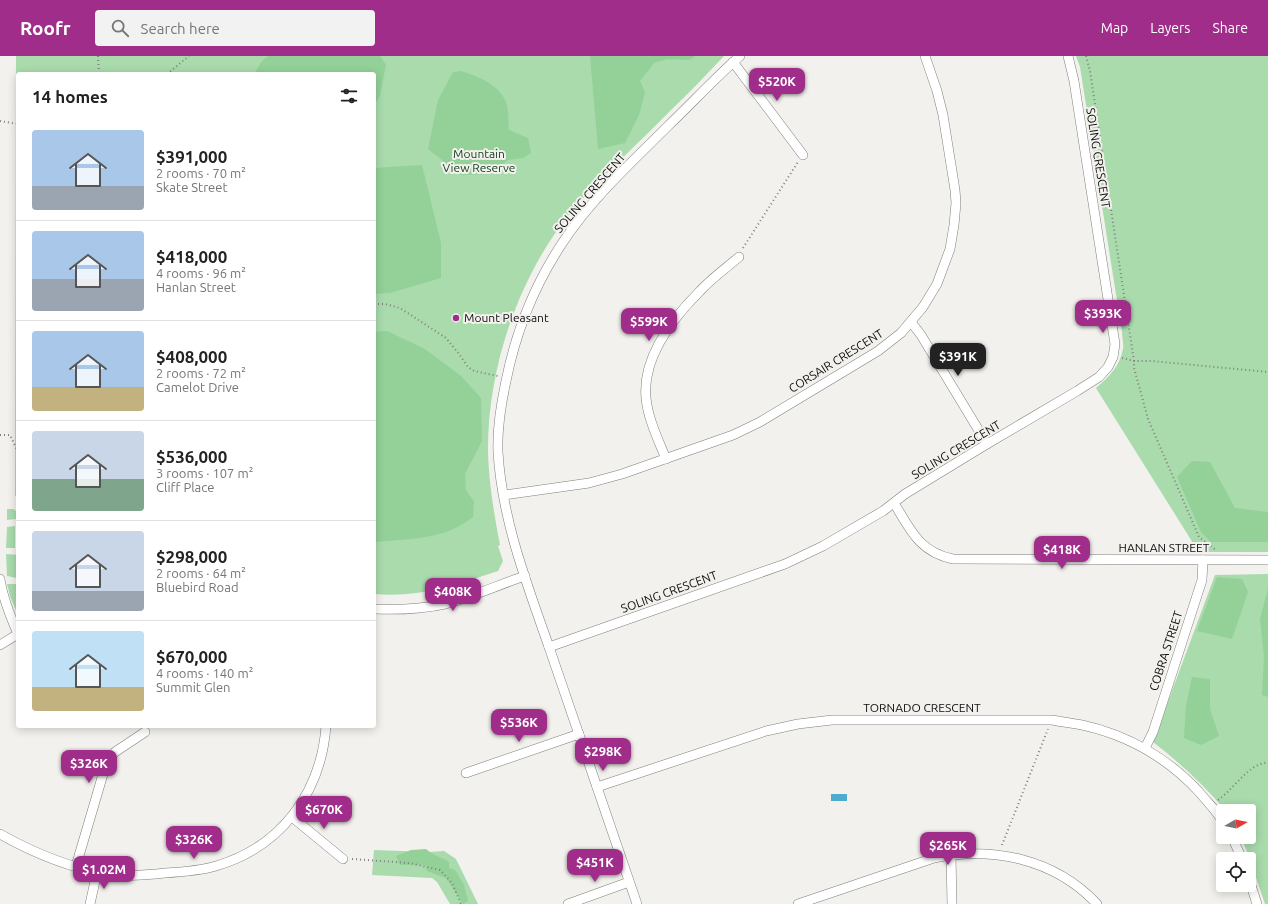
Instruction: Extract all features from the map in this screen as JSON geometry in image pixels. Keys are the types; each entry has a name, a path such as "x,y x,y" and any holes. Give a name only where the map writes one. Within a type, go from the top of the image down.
{"street":[{"name":"SOLING CRESCENT","path":"740,56 616,178 584,215 563,242 542,278 517,336 500,410 498,452 508,522 514,545 549,647 795,560 823,546 883,511 905,494 987,444 1077,392 1099,376 1108,367 1113,357 1115,344 1071,64 1068,56"},
{"name":"CORSAIR CRESCENT","path":"504,495 589,483 622,474 733,436 760,422 878,351 897,337 911,322 931,295 937,284 946,261 952,237 956,203 942,107 925,56"},
{"path":"733,62 803,155"},
{"path":"666,459 646,402 646,384 650,363 659,344 683,310 700,290 739,256"},
{"path":"911,322 921,335 987,444"},
{"name":"HANLAN STREET","path":"894,503 919,542 935,554 953,559 1268,560"},
{"name":"COBRA STREET","path":"1145,748 1153,732 1202,580 1203,560"},
{"path":"376,609 394,610 444,604 525,576"},
{"path":"0,579 2,594 16,629"},
{"path":"0,644 16,635"},
{"path":"549,647 637,904"},
{"name":"TORNADO CRESCENT","path":"597,787 766,731 798,724 832,720 1052,720 1083,725 1117,736 1145,748 1188,781 1216,811"},
{"path":"0,834 32,851 76,866 109,875 137,876 190,871 215,866 233,860 255,848 272,836 292,817 309,791 317,771 324,748 326,728"},
{"path":"76,866 106,764 115,752 145,732"},
{"path":"466,773 579,734"},
{"path":"292,817 343,859"},
{"path":"798,904 923,862 951,854 974,853 998,855 1025,860 1054,872 1074,884 1097,904"},
{"path":"951,854 952,904"},
{"path":"90,904 97,872"},
{"path":"568,904 629,882"},
{"path":"1253,892 1257,904"}],"path":[{"path":"98,56 99,72"},
{"path":"169,72 189,56"},
{"path":"1086,56 1090,70 1134,368 1148,420 1199,537 1217,550 1219,560"},
{"path":"0,121 16,123"},
{"path":"739,256 803,155"},
{"path":"376,304 385,304 400,308 446,338 468,367 474,371 507,377"},
{"path":"1113,357 1268,372"},
{"path":"0,435 10,435 16,448"},
{"path":"998,855 1052,720"},
{"path":"1212,806 1228,793 1242,777 1256,766 1268,762"},
{"path":"343,859 409,862 440,870 452,884 461,904"}],"green space":[{"name":"Mountain View Reserve","path":"16,56 724,56 605,176 568,216 550,241 534,268 520,297 508,328 499,359 489,422 489,476 500,545 498,546 503,561 498,571 437,589 391,595 376,594 376,72 16,72 15,496"},
{"path":"268,56 380,56 386,65 380,95 376,103 376,72 255,72 262,61"},
{"path":"590,56 695,56 690,60 667,59 654,63 640,81 645,92 639,115 625,143 598,149"},
{"path":"1076,56 1268,56 1268,552 1192,552 1193,543 1096,388 1117,366 1122,355 1123,345 1080,67"},
{"path":"461,71 482,79 500,92 507,105 509,130 528,138 531,153 523,158 508,160 491,174 461,175 428,149 438,100 453,72"},
{"path":"422,165 441,243 441,278 390,293 376,294 376,168"},
{"path":"387,331 425,349 461,376 481,398 482,441 465,474 466,490 474,502 473,517 462,525 450,530 425,537 376,542 376,332"},
{"path":"1192,461 1210,462 1235,508 1268,512 1268,542 1211,542 1201,532 1177,477"},
{"path":"7,509 16,511 16,519 7,520"},
{"path":"15,526 15,548 6,548 7,527"},
{"path":"6,554 16,555 16,578 7,576"},
{"path":"1268,574 1268,904 1265,904 1256,878 1256,852 1247,852 1244,844 1256,844 1256,804 1220,804 1173,758 1153,742 1215,575"},
{"path":"1217,577 1242,579 1248,592 1232,639 1197,631"},
{"path":"7,584 16,584 16,610"},
{"path":"1268,588 1268,697 1262,695 1264,657 1260,619"},
{"path":"1192,677 1210,679 1210,709 1219,736 1201,745 1184,738 1186,706"},
{"path":"426,849 432,854 449,862 449,868 455,870 464,885 468,901 463,904 446,878 427,871 426,865 400,865 396,856 411,850"},
{"path":"374,850 429,852 444,851 456,859 478,904 450,904 437,882 432,878 372,875"}],"water":[{"path":"831,794 847,794 847,801 831,801"}],"place":[{"name":"Mount Pleasant","path":"456,318"}]}
